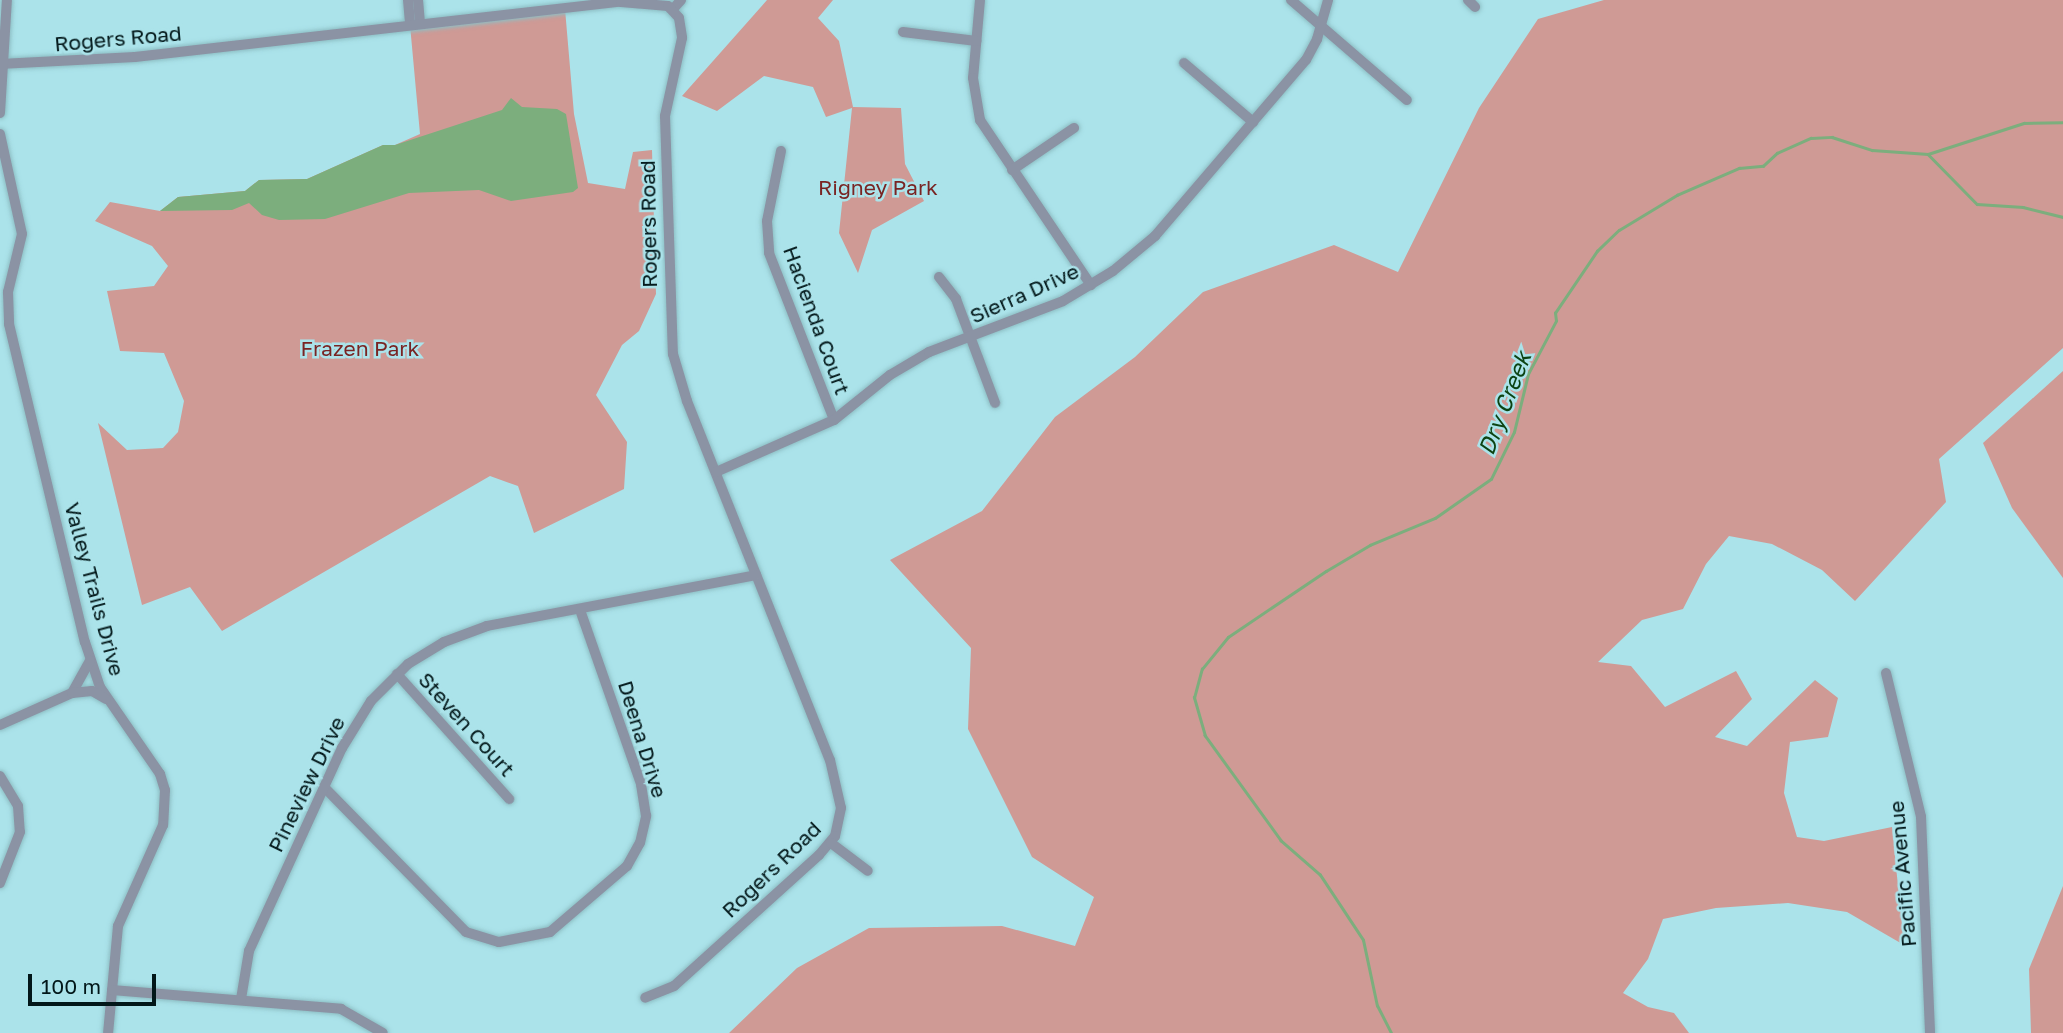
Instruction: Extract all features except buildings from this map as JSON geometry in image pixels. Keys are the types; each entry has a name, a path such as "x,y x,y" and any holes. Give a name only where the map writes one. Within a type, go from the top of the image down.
{"street":[{"path":"0,113 6,0"},
{"path":"408,0 415,25"},
{"path":"415,25 418,0"},
{"path":"673,9 681,0"},
{"path":"981,0 973,78 980,120 1091,285"},
{"path":"1291,0 1407,100"},
{"name":"Sierra Drive","path":"716,472 834,420 903,366 1091,285 1155,236 1306,60 1321,26 1328,0"},
{"name":"Rogers Road","path":"2,64 135,57 621,2 651,2 673,9 679,18 682,38 665,116 670,330 676,372 837,780 841,818 831,843 674,986 645,998"},
{"path":"903,32 976,41"},
{"path":"1184,63 1253,122"},
{"path":"1012,170 1073,128"},
{"name":"Valley Trails Drive","path":"0,134 22,234 13,265 9,324 90,661 107,699 160,774 167,802 163,825 118,926 108,1033"},
{"name":"Hacienda Court","path":"781,151 767,221 769,253 834,420"},
{"path":"0,280 13,265"},
{"path":"939,277 956,299 995,403"},
{"path":"0,308 9,324"},
{"name":"Pineview Drive","path":"241,999 249,951 324,787 355,724 397,674 430,649 468,632 756,575"},
{"name":"Deena Drive","path":"324,787 337,795 457,925 499,942 550,932 626,866 640,843 646,816 641,784 580,610"},
{"path":"72,693 90,661"},
{"name":"Pacific Avenue","path":"1886,673 1921,817 1930,1033"},
{"name":"Steven Court","path":"397,674 509,799"},
{"path":"0,724 72,693 92,691 107,699"},
{"path":"0,776 18,806 20,832 0,883"},
{"path":"831,843 868,871"},
{"path":"112,990 341,1009 383,1033"}],"green space":[{"name":"Rigney Park","path":"767,0 833,0 818,18 839,41 853,107 901,108 905,164 924,201 872,230 858,273 839,233 852,108 826,117 813,87 764,76 717,111 682,96"},
{"path":"1604,0 2063,0 2063,348 1939,459 1946,502 1855,601 1822,570 1772,544 1729,536 1706,564 1683,609 1642,620 1598,662 1631,666 1665,707 1736,671 1752,699 1715,737 1747,746 1815,680 1838,698 1828,737 1790,742 1784,793 1797,837 1824,841 1892,827 1904,945 1847,912 1788,903 1716,908 1663,919 1648,959 1623,993 1648,1007 1674,1013 1689,1033 729,1033 797,968 869,928 1002,926 1075,946 1094,897 1032,857 968,729 971,648 890,560 982,511 1055,417 1135,357 1203,292 1334,245 1398,272 1479,108 1538,19"},
{"name":"Frazen Park","path":"565,9 574,114 588,183 625,189 633,152 652,150 656,294 639,331 622,345 596,395 627,442 624,489 534,533 518,486 490,476 222,631 190,587 142,605 98,423 127,450 163,448 178,432 184,401 164,353 120,351 107,291 154,286 168,266 152,246 95,221 110,202 160,211 178,197 245,191 259,180 307,179 383,145 395,145 420,134 410,25"},
{"path":"2063,371 2063,578 2012,508 1983,443"},
{"path":"2063,886 2063,1033 2031,1033 2029,969"}],"shaded area":[{"path":"511,98 522,107 557,109 566,114 578,188 573,192 511,201 479,190 409,193 325,219 279,220 262,215 249,203 232,210 160,211 178,197 245,191 259,180 307,179 383,145 395,145 502,110"}],"waterway":[{"name":"Dry Creek","path":"1391,1033 1377,1006 1363,940 1320,875 1281,841 1205,736 1194,698 1202,669 1228,637 1326,571 1370,545 1435,518 1491,479 1514,432 1528,374 1556,321 1555,313 1597,251 1619,230 1677,195 1739,168 1763,166 1777,153 1811,138 1832,137 1872,150 1928,154 2024,123 2063,122"},
{"path":"1928,154 1977,204 2023,207 2063,217"}]}
